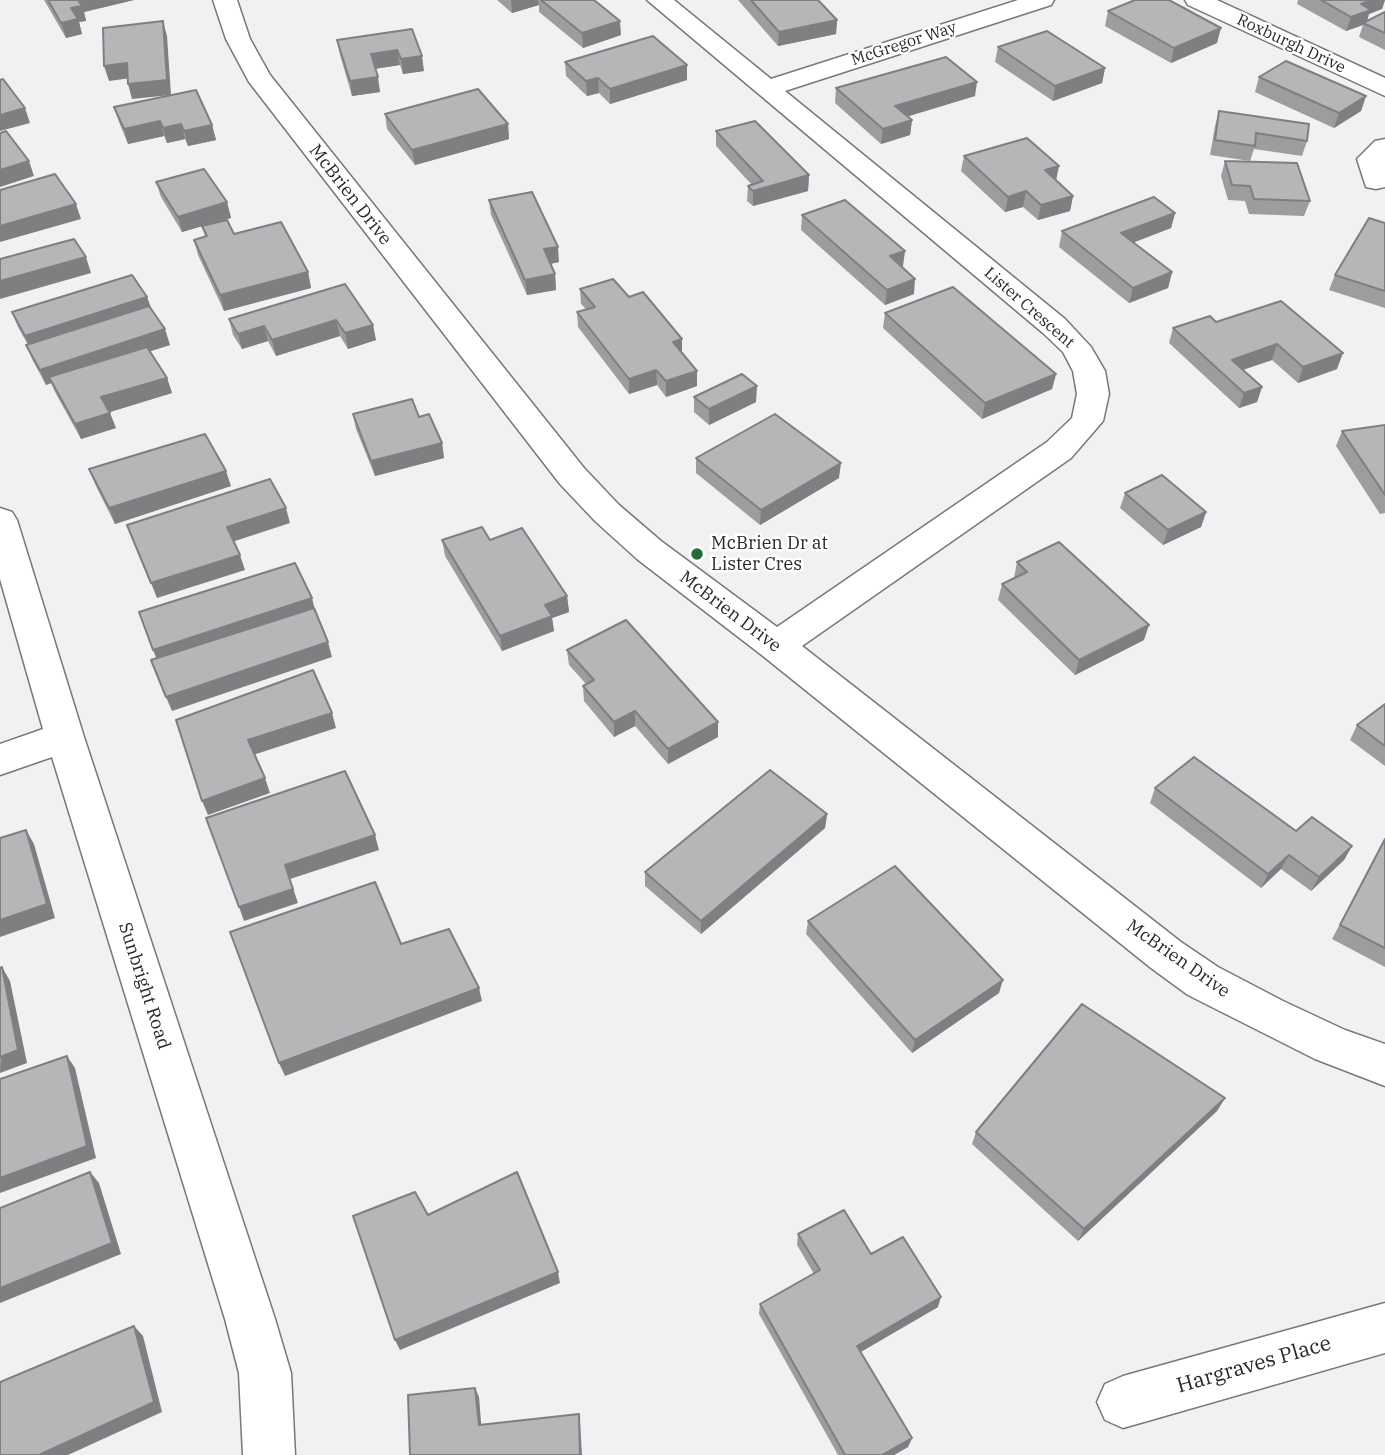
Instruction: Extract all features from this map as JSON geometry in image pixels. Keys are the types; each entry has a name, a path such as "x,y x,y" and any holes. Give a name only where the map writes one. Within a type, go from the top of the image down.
{"street":[{"name":"McBrien Drive","path":"225,0 238,39 258,77 572,476 649,550 776,646 1184,968 1267,1016 1331,1045 1385,1065"},
{"name":"Lister Crescent","path":"659,0 1054,326 1076,347 1089,371 1093,394 1087,421 1059,450 776,646"},
{"name":"McGregor Way","path":"766,89 1042,0"},
{"name":"Roxburgh Drive","path":"1197,0 1385,88"},
{"path":"1376,181 1371,159 1385,147"},
{"name":"Sunbright Road","path":"0,520 65,737 256,1341 265,1373 268,1455"},
{"path":"0,760 65,737"},
{"name":"Hargraves Place","path":"1122,1402 1385,1328"}],"building":[{"path":"48,0 78,0 82,6 71,8 78,19 61,23"},
{"path":"541,0 594,0 620,21 582,33"},
{"path":"751,0 818,0 837,20 779,32"},
{"path":"1135,0 1169,0 1221,28 1174,48 1108,11"},
{"path":"1321,0 1372,0 1361,4 1371,10 1351,17"},
{"path":"1385,12 1385,33 1363,23"},
{"path":"163,21 167,80 128,84 127,63 104,66 103,28"},
{"path":"412,29 422,56 401,59 397,50 371,54 378,77 350,81 337,40"},
{"path":"1047,31 1105,68 1055,86 998,47"},
{"path":"653,36 687,65 610,89 598,78 586,81 565,62"},
{"path":"946,57 977,82 895,106 912,120 883,129 836,88"},
{"path":"1286,61 1366,96 1339,113 1259,77"},
{"path":"3,79 25,108 0,115 0,80"},
{"path":"478,89 508,124 412,150 385,114"},
{"path":"196,90 212,125 184,131 181,124 163,128 160,121 124,129 114,107"},
{"path":"1219,111 1309,124 1307,141 1256,133 1255,146 1215,140"},
{"path":"755,121 809,175 753,191 748,186 763,181 716,131"},
{"path":"6,131 29,161 0,170 0,133"},
{"path":"1027,138 1059,166 1045,170 1073,196 1041,205 1026,191 1008,197 964,156"},
{"path":"1225,161 1297,163 1310,201 1254,199 1250,186 1232,185"},
{"path":"204,169 227,202 178,217 156,182"},
{"path":"55,174 76,204 0,226 0,190"},
{"path":"532,192 558,247 544,249 555,274 525,280 489,200"},
{"path":"1154,197 1175,213 1121,233 1172,272 1133,288 1062,231"},
{"path":"845,200 905,251 890,256 915,279 887,290 802,215"},
{"path":"1369,218 1385,223 1385,291 1335,275"},
{"path":"227,220 234,234 281,222 308,272 220,295 194,240 207,236 202,226"},
{"path":"74,239 86,257 0,281 0,259"},
{"path":"132,275 147,297 25,336 12,312"},
{"path":"613,279 629,297 643,292 682,339 673,342 697,371 666,381 656,370 629,379 577,312 595,307 580,289"},
{"path":"345,284 373,325 345,333 336,320 272,340 264,326 238,334 229,319"},
{"path":"953,287 1056,374 985,403 885,313"},
{"path":"1281,301 1343,353 1303,367 1277,344 1232,360 1262,387 1244,393 1173,328 1210,316 1216,322"},
{"path":"149,306 165,329 40,370 26,345"},
{"path":"147,347 167,378 101,397 110,413 75,424 49,377"},
{"path":"742,374 757,386 709,409 694,397"},
{"path":"412,399 419,417 429,414 442,443 371,461 353,414"},
{"path":"775,414 841,463 761,510 696,458"},
{"path":"1385,425 1385,495 1342,431"},
{"path":"205,434 226,471 109,508 89,469"},
{"path":"1162,475 1206,512 1168,530 1125,493"},
{"path":"270,479 286,508 227,527 240,555 151,583 127,525"},
{"path":"482,527 490,540 522,528 567,596 545,605 552,616 500,636 442,540"},
{"path":"1059,542 1149,625 1079,660 1002,584 1027,572 1017,562"},
{"path":"295,563 312,598 153,650 139,612"},
{"path":"314,608 328,642 166,697 151,660"},
{"path":"626,620 718,722 668,749 635,711 614,722 583,686 594,680 567,650"},
{"path":"313,670 332,713 248,740 265,778 202,801 176,720"},
{"path":"1385,704 1385,746 1357,725"},
{"path":"1194,757 1296,831 1312,817 1352,846 1319,877 1289,855 1268,874 1155,788"},
{"path":"770,770 827,814 701,921 645,872"},
{"path":"345,771 375,835 285,865 293,889 239,907 206,818"},
{"path":"26,830 47,904 0,920 0,838"},
{"path":"1385,839 1385,948 1340,925"},
{"path":"895,866 1003,980 915,1040 808,921"},
{"path":"375,882 401,944 449,929 479,988 279,1063 230,932"},
{"path":"2,967 18,1050 0,1057 0,968"},
{"path":"1082,1004 1225,1098 1084,1229 976,1132"},
{"path":"67,1056 87,1146 0,1178 0,1079"},
{"path":"90,1172 112,1243 0,1288 0,1208"},
{"path":"517,1172 558,1272 395,1340 353,1216 415,1192 428,1215"},
{"path":"844,1210 871,1254 903,1237 941,1297 857,1346 912,1438 882,1455 845,1455 760,1304 820,1270 798,1234"},
{"path":"134,1326 154,1402 39,1455 0,1455 0,1382"},
{"path":"475,1388 479,1425 579,1414 580,1455 410,1455 408,1395"}],"place":[{"name":"McBrien Dr at Lister Cres","path":"697,554"}]}
